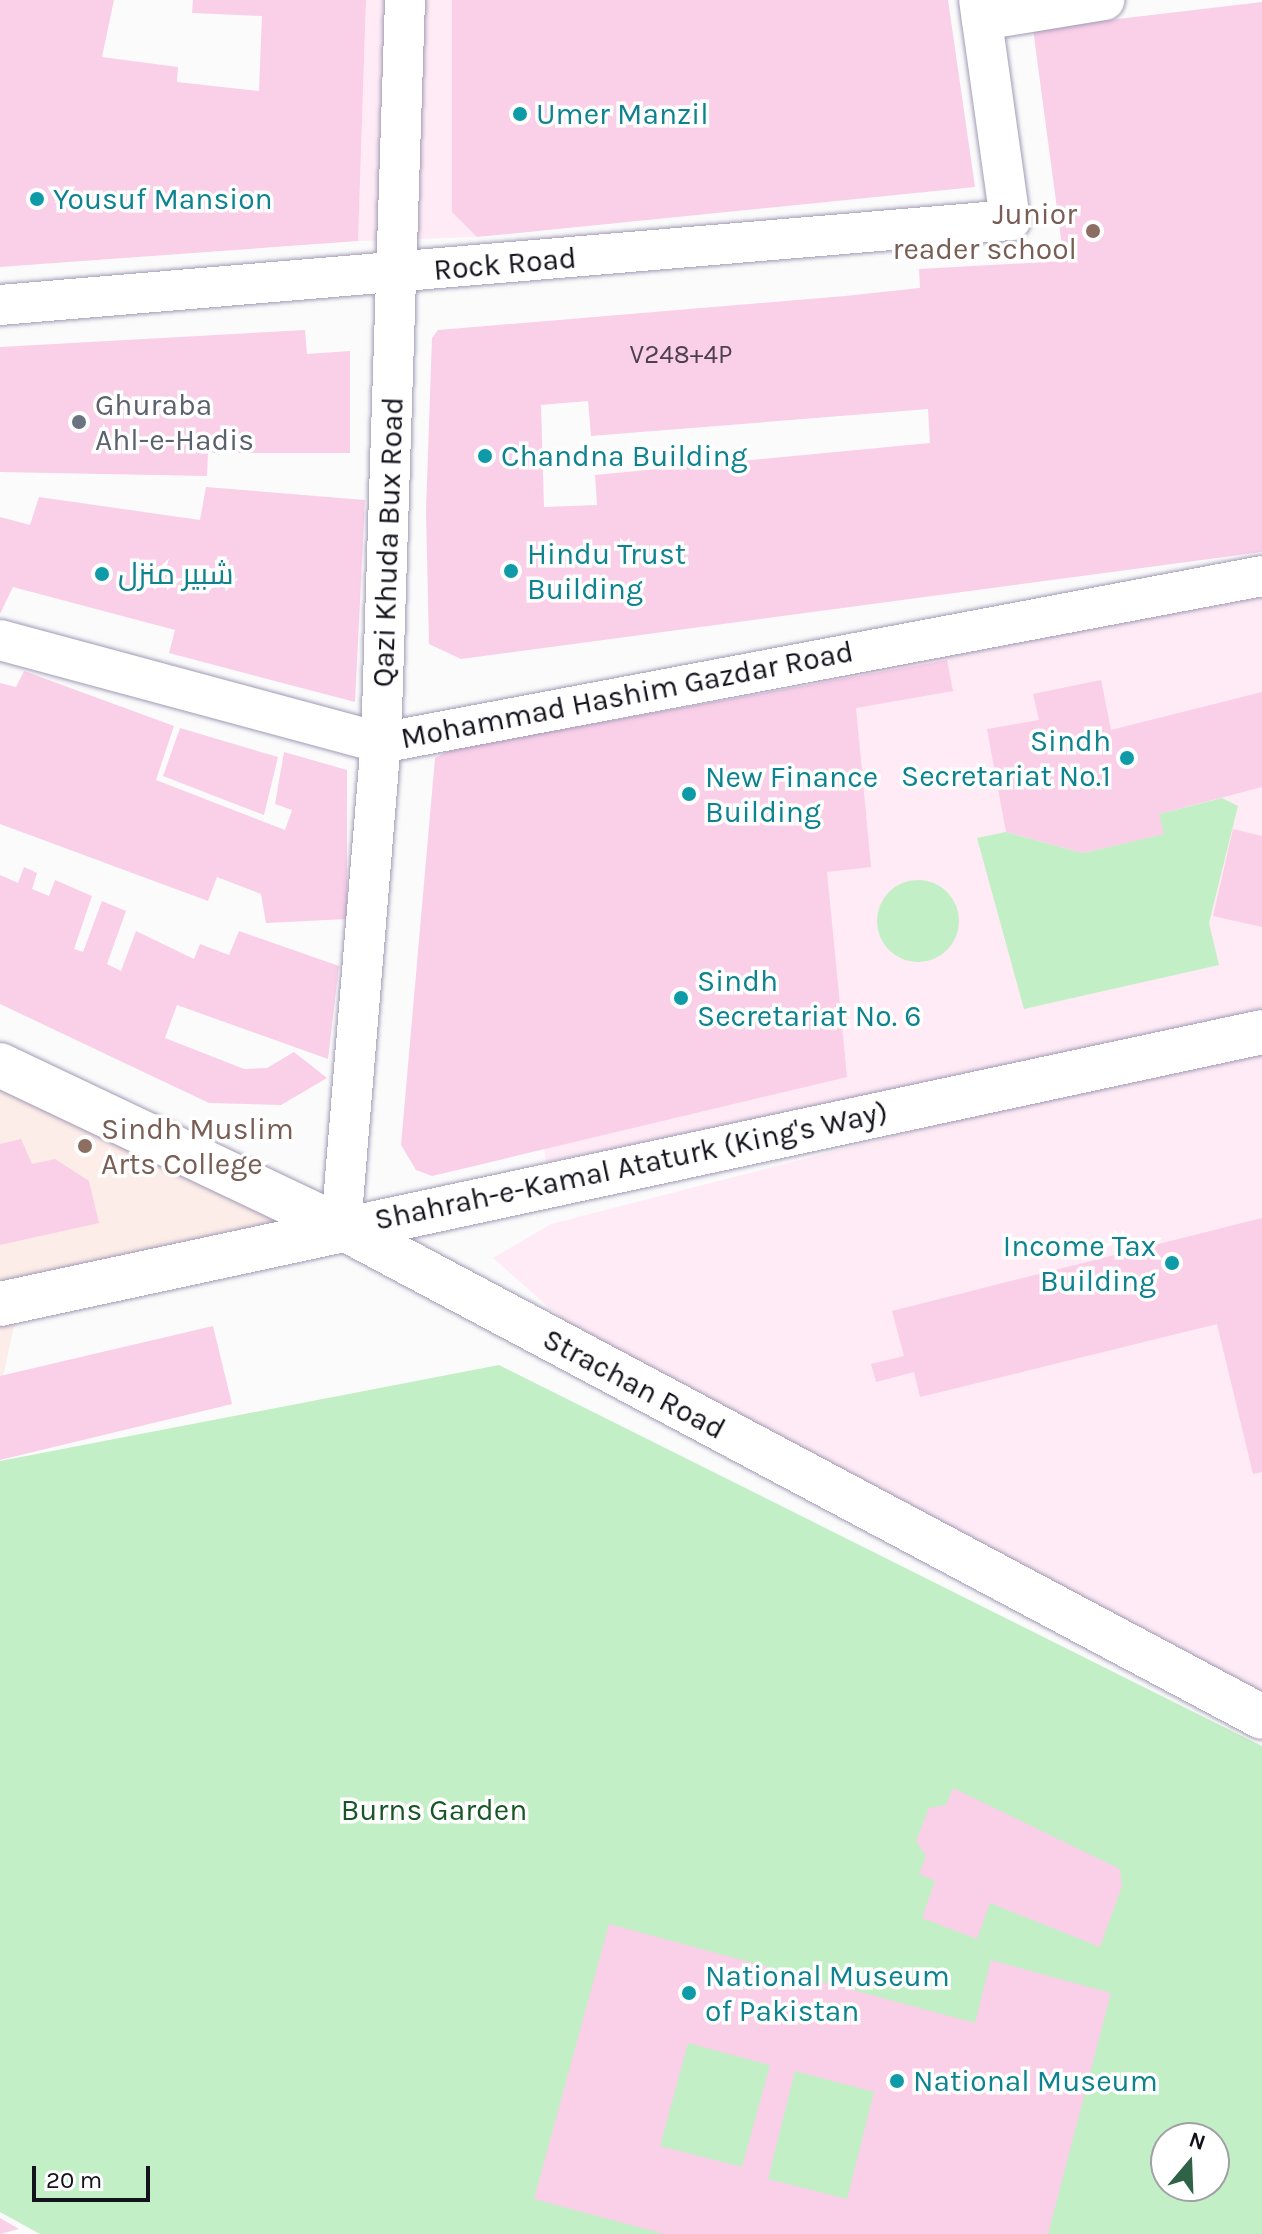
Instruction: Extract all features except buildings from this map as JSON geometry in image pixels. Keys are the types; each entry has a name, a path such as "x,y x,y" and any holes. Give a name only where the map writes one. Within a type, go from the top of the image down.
{"main road":[{"name":"Shahrah-e-Kamal Ataturk (King's Way)","path":"0,1304 341,1227 1262,1032"},
{"name":"Strachan Road","path":"0,1065 341,1227 1262,1717"}],"street":[{"name":"Qazi Khuda Bux Road","path":"341,1227 381,743 405,0"},
{"path":"980,10 1104,0"},
{"name":"Rock Road","path":"0,305 1010,220 980,10"},
{"name":"Mohammad Hashim Gazdar Road","path":"0,640 381,743 1262,576"}],"shaded area":[{"path":"366,0 452,0 452,211 477,237 358,241"},
{"path":"1262,572 1262,1017 546,1162 511,920 825,856 814,658"},
{"path":"1262,1041 1262,1692 585,1339 493,1258 551,1224"},
{"name":"Sindh Muslim Arts College","path":"0,1065 341,1227 20,1299 0,1390"}],"green space":[{"path":"1222,798 1238,806 1209,923 1219,965 1024,1009 977,838 1006,832 1083,853 1163,834 1159,814"},
{"path":"918,880 934,883 947,892 956,905 959,921 956,937 947,950 934,959 918,962 902,959 889,950 880,937 877,921 880,905 889,892 902,883"},
{"name":"Burns Garden","path":"499,1365 1262,1746 1262,2234 40,2234 0,2212 0,1461"}],"place":[{"name":"Umer Manzil","path":"520,114"},
{"name":"Yousuf Mansion","path":"37,199"},
{"name":"Junior reader school","path":"1093,231"},
{"name":"Ghuraba Ahl-e-Hadis","path":"79,422"},
{"name":"Chandna Building","path":"485,456"},
{"name":"Hindu Trust Building","path":"511,571"},
{"name":"شبیر منزل","path":"102,574"},
{"name":"Sindh Secretariat No.1","path":"1127,758"},
{"name":"New Finance Building","path":"689,794"},
{"name":"Sindh Secretariat No. 6","path":"681,998"},
{"name":"Sindh Muslim Arts College","path":"85,1146"},
{"name":"Income Tax Building","path":"1172,1263"},
{"name":"National Museum of Pakistan","path":"689,1993"},
{"name":"National Museum","path":"897,2081"}]}
